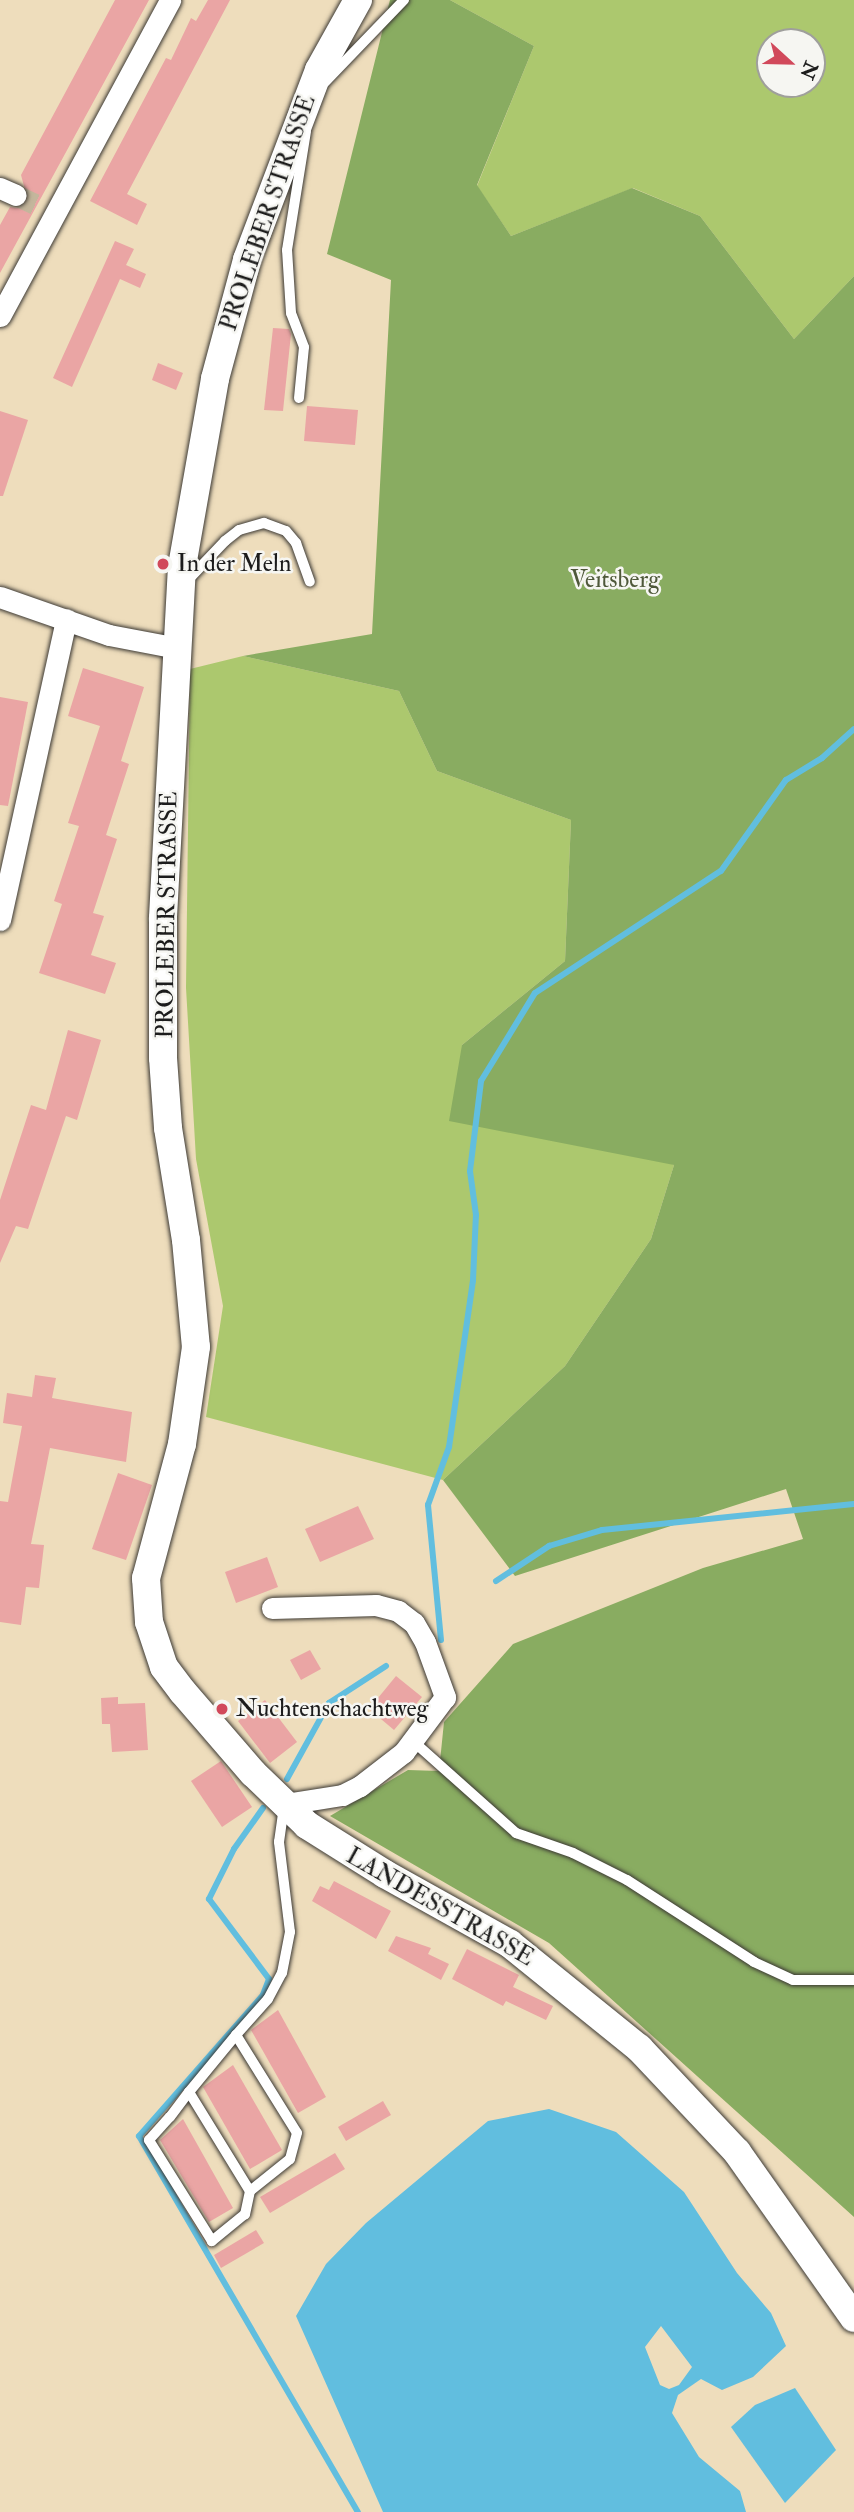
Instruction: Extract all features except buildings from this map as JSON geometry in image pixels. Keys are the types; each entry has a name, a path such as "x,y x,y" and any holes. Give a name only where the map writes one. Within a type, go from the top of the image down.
{"main road":[{"name":"PROLEBER STRASSE","path":"329,1842 285,1804 209,1724 164,1667 145,1598 150,1556 194,1391 196,1347 187,1240 168,1128 163,1058 163,919 180,590 201,444 228,323 306,101 358,0"},
{"name":"LANDESSTRASSE","path":"329,1842 510,1944 599,2012 737,2152 854,2318"}],"street":[{"path":"0,316 45,209 170,0"},
{"path":"0,597 110,635 177,648"},
{"path":"0,920 66,619"},
{"path":"272,1608 376,1605 398,1611 414,1623 445,1697 414,1742 342,1795 285,1804"}],"lane":[{"path":"299,398 304,347 289,303 287,250 306,141 306,101 404,0"},
{"path":"180,590 225,541 239,530 264,523 286,531 296,543 310,582"},
{"path":"414,1742 516,1833 573,1853 627,1880 754,1962 793,1980 854,1980"},
{"path":"236,2035 297,2133 290,2159 250,2190 245,2214 212,2241 149,2140 236,2035 268,1999 282,1973 290,1933 279,1842 285,1804"},
{"path":"189,2092 250,2190"}],"green space":[{"name":"Veitsberg","path":"390,0 450,0 534,46 477,185 511,236 632,188 700,216 794,339 854,276 854,2217 549,1943 330,1816 408,1770 439,1771 444,1722 513,1644 703,1568 803,1539 786,1489 515,1576 443,1480 565,1366 651,1239 674,1165 449,1121 462,1045 565,961 571,820 437,771 399,691 243,656 372,634 391,280 327,254"},
{"path":"450,0 854,0 854,276 794,339 700,216 633,188 511,236 477,186 534,46"},
{"path":"243,656 399,691 437,771 571,820 565,961 462,1045 674,1165 651,1239 565,1366 443,1480 206,1417 223,1306 196,1159 186,988 190,669"}],"water":[{"path":"549,2109 616,2132 684,2192 737,2273 771,2313 786,2346 753,2377 722,2390 701,2379 678,2395 672,2413 699,2457 740,2491 746,2512 383,2512 296,2316 326,2264 366,2223 488,2121","holes":["661,2326 692,2367 679,2385 669,2389 660,2385 645,2347"]},
{"path":"795,2388 836,2450 785,2503 731,2427 755,2405"}],"waterway":[{"path":"441,1640 428,1505 449,1447 473,1280 476,1215 470,1171 481,1081 535,993 721,871 786,780 822,758 854,729"},
{"path":"496,1581 549,1546 602,1530 854,1504"},
{"path":"287,1779 329,1703 386,1666"},
{"path":"263,1808 234,1849 209,1899 269,1979 263,1995 139,2136 358,2512"}],"tunnel":[{"path":"16,195 37,205"}],"place":[{"name":"In der Meln","path":"163,564"},
{"name":"Nuchtenschachtweg","path":"222,1709"}]}
